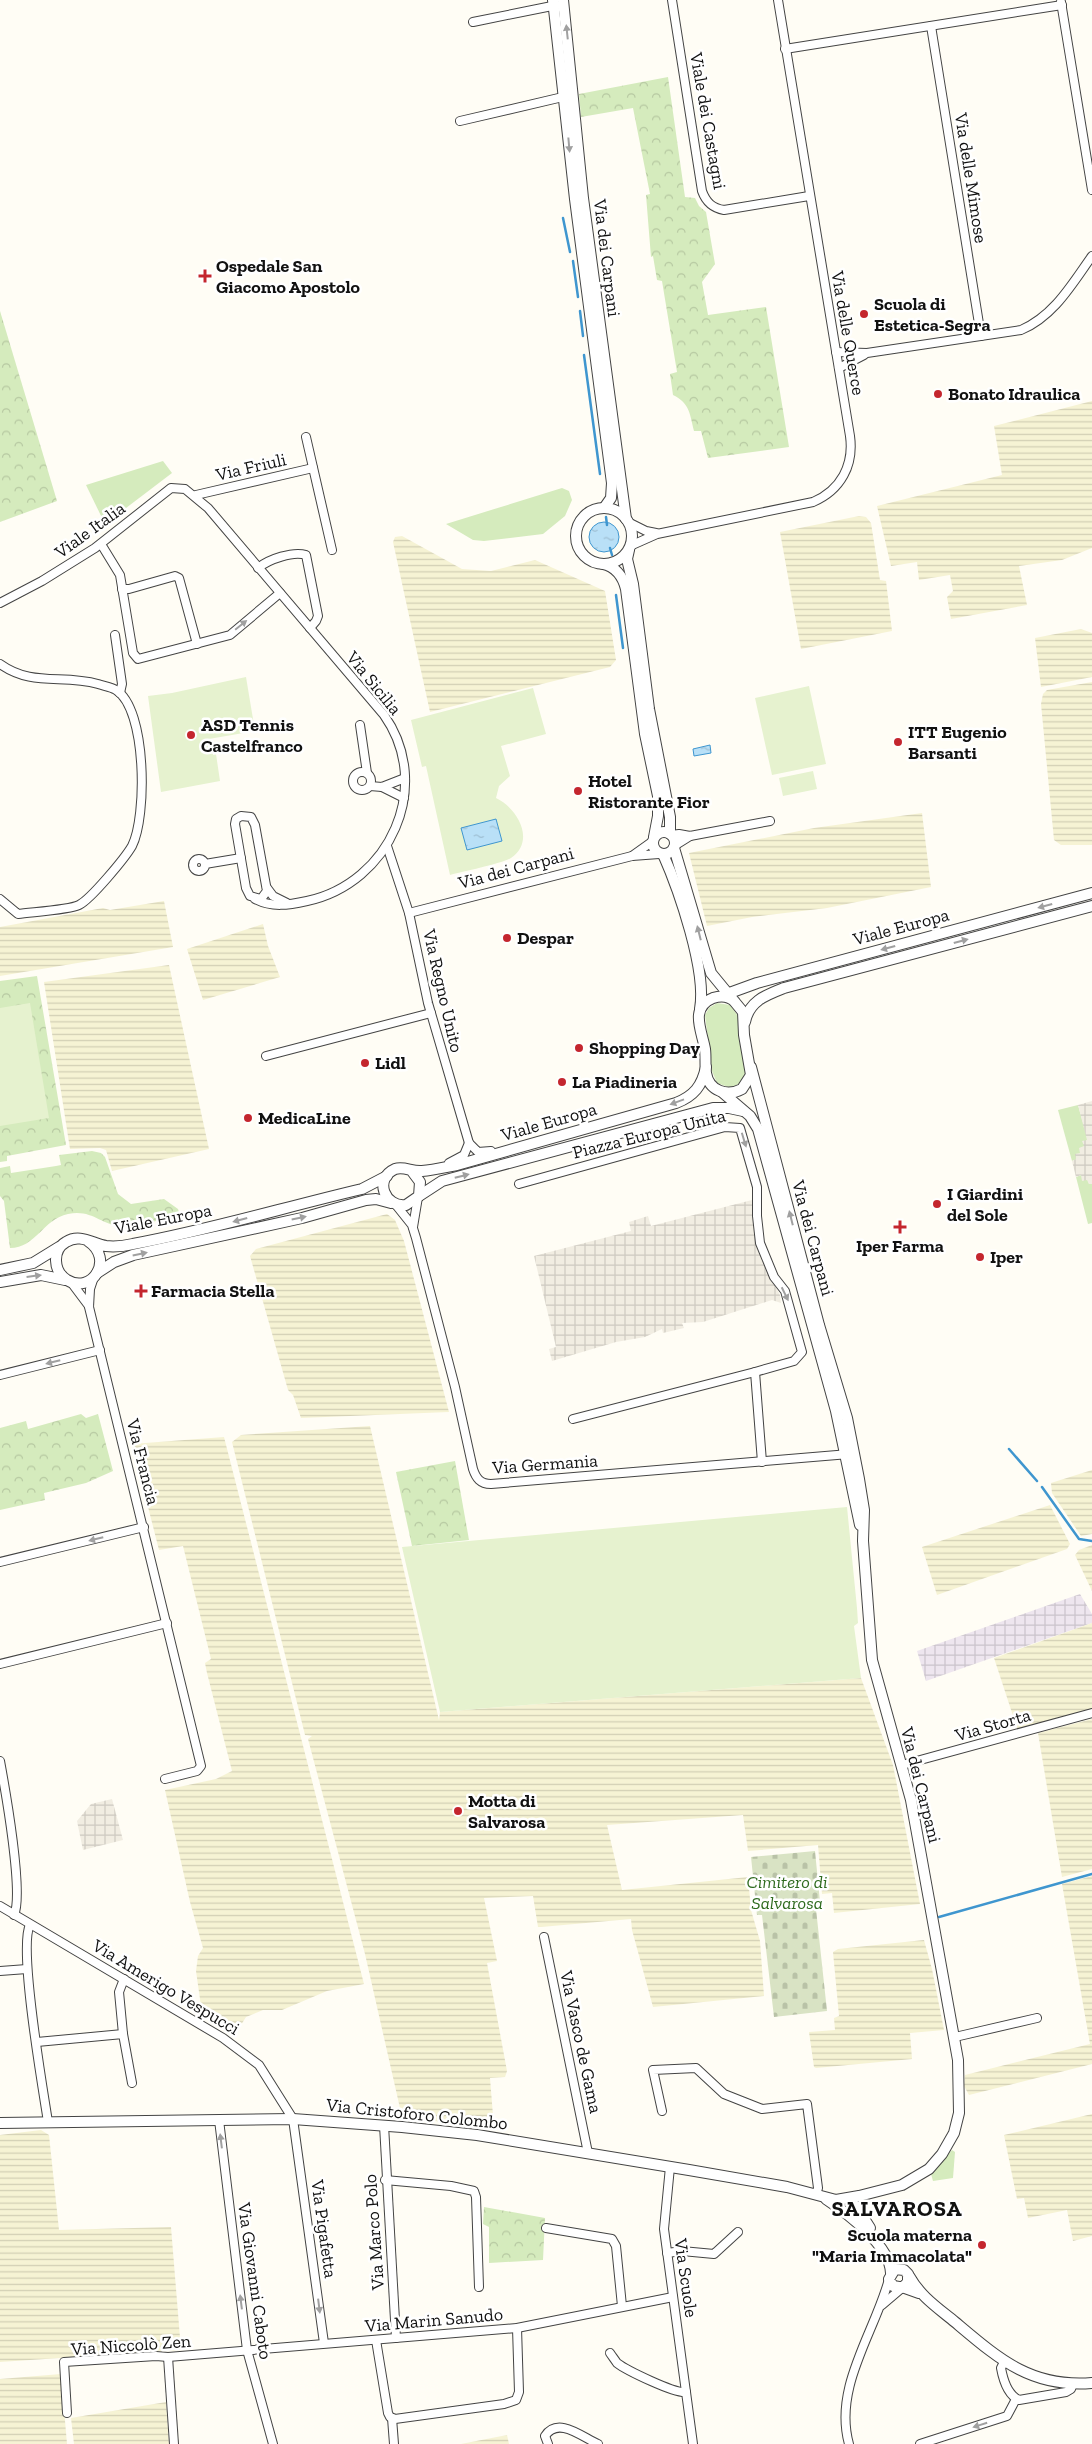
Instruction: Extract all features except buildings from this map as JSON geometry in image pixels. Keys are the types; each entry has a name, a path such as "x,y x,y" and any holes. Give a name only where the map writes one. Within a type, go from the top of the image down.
{"street":[{"name":"Viale dei Castagni","path":"672,0 702,191 707,202 724,210 809,196"},
{"name":"Via delle Querce","path":"630,548 661,534 810,503 830,493 845,474 852,456 778,0"},
{"path":"474,22 558,2"},
{"name":"Via dei Carpani","path":"558,2 627,520"},
{"path":"785,49 1061,3 1092,190"},
{"name":"Via delle Mimose","path":"931,26 981,336"},
{"path":"460,121 569,95"},
{"name":"Via dei Carpani","path":"569,95 575,199 612,484 611,498 604,508"},
{"path":"836,352 871,353 1021,330 1044,317 1054,308 1092,256"},
{"path":"838,368 871,353"},
{"name":"Via Friuli","path":"306,437 332,550"},
{"name":"Via Friuli","path":"196,495 313,468"},
{"name":"Viale Italia","path":"0,603 42,581 102,544 172,488 183,488 196,495"},
{"name":"Via Sicilia","path":"196,495 388,721 400,749 405,778 400,818 387,846 370,868 342,888 318,898 271,905 255,899"},
{"path":"672,841 669,853 661,854 654,850 658,796 626,586 616,571 603,564 595,563 585,556 578,546 576,534 584,516 594,510 604,508 618,512 627,520 632,532 627,559 633,584 642,683 670,816 672,841 689,894 706,960 714,979 724,995"},
{"name":"Via delle Querce","path":"627,520 648,532 661,534"},
{"path":"102,544 120,575 132,653 138,658 230,634 280,593"},
{"path":"603,564 620,559 630,548"},
{"path":"258,568 274,560 298,554 306,555 318,616 316,622 310,628"},
{"path":"122,589 129,589 175,576 179,578 197,644"},
{"path":"115,635 122,684 120,693"},
{"path":"0,664 13,673 29,678 84,680 116,689 128,700 136,720 140,753 141,799 132,846 96,890 78,906 18,914 0,899"},
{"path":"360,725 367,773"},
{"path":"370,786 371,777 367,773 361,771 356,774 353,782 356,788 362,790 370,786 382,787 404,798"},
{"path":"382,787 405,778"},
{"path":"247,816 255,823 266,886 264,896 255,899 247,891 235,822 239,817 247,816"},
{"path":"672,841 770,821"},
{"path":"654,839 661,832 672,841"},
{"name":"Via dei Carpani","path":"632,856 654,839"},
{"name":"Via Regno Unito","path":"387,846 409,913 431,1013 469,1143"},
{"path":"661,854 679,897 701,976 702,992 698,1021 705,1048 706,1067"},
{"name":"Via dei Carpani","path":"409,913 632,856 661,854"},
{"path":"205,864 241,858"},
{"path":"266,886 273,896 289,903"},
{"name":"Viale Europa","path":"700,1010 706,1002 757,983 1092,893"},
{"name":"Viale Europa","path":"743,1028 747,1012 754,1003 784,988 1092,906"},
{"path":"714,979 729,987 757,983"},
{"name":"Via dei Carpani","path":"724,995 736,1002 742,1012 743,1028 751,1067 819,1325 846,1418 848,1450 863,1541"},
{"path":"266,1056 431,1013"},
{"name":"Via dei Carpani","path":"706,1067 710,1082 729,1094 748,1113 756,1122 760,1133 822,1363 862,1497 863,1541 872,1660 902,1765 915,1824 959,2064 960,2102 957,2124 949,2144 935,2163 914,2179 900,2186 871,2194 849,2205"},
{"name":"Viale Europa","path":"0,1270 32,1263 74,1239 105,1246 124,1246 187,1234 362,1189 399,1168 432,1170 475,1160 686,1099 701,1085 706,1067"},
{"name":"Viale Europa","path":"713,1108 729,1094 747,1084 751,1075 751,1067"},
{"name":"Viale Europa","path":"0,1282 41,1275 83,1283 114,1262 128,1257 302,1218 366,1200 379,1200 408,1205 442,1181 713,1108 729,1108 748,1113"},
{"name":"Piazza Europa Unita","path":"519,1184 702,1133 729,1127 740,1128 757,1188 756,1216 760,1243 774,1277 785,1291 802,1352 794,1361 573,1419"},
{"path":"469,1143 475,1151 484,1153 557,1135"},
{"path":"432,1170 460,1158 467,1151 469,1143"},
{"path":"411,1170 420,1182 418,1197"},
{"path":"387,1176 383,1190 386,1198 395,1204"},
{"name":"Via Germania","path":"413,1227 418,1197"},
{"name":"Via Germania","path":"395,1204 413,1227 455,1387 473,1469 480,1482 491,1484 762,1462 848,1450"},
{"name":"Viale Europa","path":"88,1241 94,1245 100,1255 101,1263 95,1275"},
{"path":"62,1245 57,1254 56,1264 60,1274 69,1281"},
{"name":"Via Francia","path":"95,1275 90,1289 89,1308 201,1766 197,1771 165,1779"},
{"name":"Via Francia","path":"69,1281 89,1308"},
{"path":"0,1375 100,1350"},
{"name":"Via dei Carpani","path":"822,1363 829,1372 842,1418 846,1418"},
{"path":"755,1372 762,1462"},
{"path":"0,1562 144,1527"},
{"path":"0,1664 167,1623"},
{"name":"Via Storta","path":"902,1765 1092,1713"},
{"path":"0,1761 14,1856 16,1906 14,1915"},
{"name":"Via Amerigo Vespucci","path":"0,1906 223,2038 252,2058 267,2076 294,2119"},
{"path":"30,1925 25,1939 27,1969 48,2122"},
{"name":"Via Vasco de Gama","path":"544,1937 588,2154"},
{"path":"0,1971 27,1969"},
{"path":"124,1979 119,1992 132,2083"},
{"path":"955,2037 1037,2018"},
{"path":"37,2042 124,2034"},
{"path":"662,2111 653,2070 690,2068 700,2072 724,2094 762,2109 807,2104 820,2196"},
{"name":"Via Cristoforo Colombo","path":"0,2122 294,2119 384,2125 477,2135 782,2186 849,2205"},
{"name":"Via Pigafetta","path":"294,2119 324,2344"},
{"name":"Via Giovanni Caboto","path":"219,2120 247,2350 273,2444"},
{"name":"Via Marco Polo","path":"384,2125 385,2180 396,2338"},
{"name":"Via Scuole","path":"670,2167 664,2229 693,2444"},
{"path":"385,2180 451,2186 474,2191 476,2197 479,2287"},
{"path":"849,2205 865,2221 922,2295 1004,2362 1036,2377 1073,2384 1092,2383"},
{"path":"849,2205 889,2264 893,2286 922,2295"},
{"path":"546,2228 612,2239 616,2246 622,2306"},
{"path":"667,2253 682,2251 714,2254 738,2232"},
{"path":"849,2444 844,2418 847,2397 890,2276 898,2269 906,2273"},
{"path":"880,2307 908,2282 906,2273"},
{"name":"Via Marin Sanudo","path":"247,2350 517,2328 673,2297"},
{"path":"392,2418 504,2404 516,2400 519,2392 517,2328"},
{"path":"376,2340 388,2412 392,2418 394,2444"},
{"name":"Via Niccolò Zen","path":"67,2413 64,2362 156,2356 168,2357 247,2350"},
{"path":"610,2353 618,2363 631,2370 665,2387 679,2392 686,2392"},
{"path":"168,2357 174,2444"},
{"path":"1004,2362 1002,2371 1010,2393 1016,2399 1026,2401 1064,2393 1071,2389 1073,2384"},
{"path":"920,2444 1007,2416 1016,2399"},
{"path":"548,2444 545,2436 548,2430 556,2426 564,2427 594,2443"}],"shaded area":[{"path":"1092,401 1092,548 1062,560 1019,566 1027,605 951,619 947,597 953,591 950,575 919,580 917,562 891,566 877,506 1002,475 994,426"},
{"path":"859,516 866,517 871,523 880,580 886,581 892,631 801,649 780,532"},
{"path":"402,536 462,569 491,571 535,560 605,591 616,660 610,667 430,712 393,542 395,537"},
{"path":"1081,629 1092,633 1092,677 1041,687 1035,638"},
{"path":"1092,682 1092,845 1061,845 1054,840 1041,704 1043,694 1047,690"},
{"path":"922,813 931,887 827,908 752,917 707,926 689,853 814,828"},
{"path":"164,901 173,947 0,976 0,927 103,908 110,910"},
{"path":"263,924 268,946 280,977 203,1000 187,949"},
{"path":"169,965 209,1149 112,1171 106,1150 100,1148 70,1149 44,982"},
{"path":"1092,1101 1092,1184 1089,1184 1087,1180 1082,1181 1081,1175 1076,1177 1072,1161 1076,1159 1075,1154 1080,1153 1079,1148 1084,1146 1082,1141 1087,1140 1078,1105"},
{"path":"752,1200 753,1223 758,1244 767,1270 780,1295 781,1303 772,1300 703,1322 682,1323 684,1328 663,1333 662,1329 645,1337 616,1342 552,1361 549,1349 556,1347 534,1256 631,1231 629,1222 648,1216 651,1226"},
{"path":"387,1214 395,1220 404,1241 449,1412 301,1418 293,1395 288,1390 250,1256 256,1249"},
{"path":"370,1426 439,1720 440,1712 861,1678 893,1765 920,1904 834,1913 832,1893 822,1894 818,1845 748,1851 743,1815 607,1825 622,1890 748,1877 751,1910 760,1941 764,1996 653,2007 632,1930 631,1919 538,1927 533,1896 484,1898 497,1961 487,1963 507,2071 505,2077 490,2078 494,2128 402,2117 365,1954 308,1739 312,1736 305,1735 232,1442 241,1435"},
{"path":"224,1437 364,1984 327,1991 282,2010 263,2010 246,2017 234,2036 202,2013 196,1971 198,1956 203,1948 190,1902 165,1790 216,1779 232,1771 207,1673 205,1663 211,1659 183,1546 159,1550 132,1444"},
{"path":"1092,1470 1092,1534 1081,1536 1052,1493 1051,1483"},
{"path":"1050,1505 1070,1544 1067,1549 937,1595 922,1547"},
{"path":"1092,1545 1092,1591 1075,1555 1079,1550"},
{"path":"1080,1594 1092,1614 1092,1623 926,1681 917,1651"},
{"path":"1092,1623 1092,1710 1018,1731 994,1658"},
{"path":"1092,1719 1092,1869 1062,1877 1038,1733"},
{"path":"112,1799 123,1840 83,1850 77,1821 91,1804"},
{"path":"1092,1876 1092,2064 969,2095 964,2086 965,2075 1090,2044 1062,1884"},
{"path":"924,1940 932,1969 944,2030 910,2033 912,2059 814,2067 809,2032 835,2030 834,2018 839,2016 833,1952 838,1949"},
{"path":"1092,2114 1092,2236 1073,2241 1067,2210 1028,2218 1024,2198 1017,2199 1004,2135"},
{"path":"41,2130 49,2135 59,2230 171,2227 181,2350 0,2362 0,2135"},
{"path":"61,2374 67,2444 0,2444 0,2379"},
{"path":"166,2402 169,2444 74,2444 71,2418"},
{"path":"507,2435 509,2444 461,2444"}],"green space":[{"path":"668,77 685,197 695,198 699,206 706,212 715,264 702,282 708,315 766,307 789,447 708,458 701,431 694,431 686,406 679,398 673,395 670,374 677,372 662,281 657,280 653,256 651,257 646,195 650,194 633,108 581,117 579,94"},
{"path":"0,311 57,501 0,522"},
{"path":"163,461 172,473 105,524 86,485"},
{"path":"562,488 569,491 572,500 565,516 543,534 484,541 473,540 446,524"},
{"name":"ASD Tennis Castelfranco","path":"246,677 255,731 203,740 203,745 211,744 213,755 216,754 220,781 161,792 148,696 172,693"},
{"path":"809,686 826,764 772,775 755,698"},
{"path":"533,688 546,734 501,746 510,776 499,786 496,798 510,809 521,825 523,833 519,851 507,860 450,875 426,766 422,767 411,720"},
{"path":"813,771 817,789 783,796 779,778"},
{"path":"37,976 66,1145 7,1156 7,1161 0,1162 0,981"},
{"path":"30,1003 49,1118 0,1126 0,1008"},
{"path":"717,1003 730,1005 738,1016 739,1040 746,1072 740,1083 731,1088 717,1083 712,1071 705,1015 709,1008"},
{"path":"1078,1105 1088,1140 1077,1159 1072,1161 1058,1110"},
{"path":"92,1151 101,1153 105,1157 118,1194 131,1204 164,1199 178,1209 180,1215 142,1224 120,1226 107,1223 90,1215 68,1214 52,1221 27,1243 19,1247 10,1248 4,1201 0,1196 0,1168 10,1166 11,1173 56,1166 61,1165 59,1155"},
{"path":"1081,1175 1088,1180 1089,1184 1092,1184 1092,1223 1088,1224 1076,1177"},
{"path":"81,1414 86,1418 98,1414 113,1471 86,1483 44,1493 45,1500 0,1510 0,1428 26,1421 28,1429"},
{"path":"455,1461 469,1540 412,1546 396,1472"},
{"path":"847,1507 858,1623 854,1626 861,1678 440,1712 402,1547"},
{"name":"Cimitero di Salvarosa","path":"815,1851 820,1902 816,1909 827,2011 774,2017 762,1915 757,1915 751,1857"},
{"path":"952,2150 955,2152 953,2178 933,2181 931,2174"},
{"path":"484,2207 545,2218 543,2260 489,2263 489,2227 483,2224"}],"water":[{"path":"604,522 615,526 619,537 615,548 604,552 593,548 589,537 593,526"},
{"path":"710,745 711,753 694,756 693,749"},
{"path":"496,819 502,841 467,850 461,828"}],"waterway":[{"path":"563,218 570,252"},
{"path":"573,261 578,297"},
{"path":"580,311 583,336"},
{"path":"584,355 600,474"},
{"path":"606,517 607,525"},
{"path":"610,548 612,555"},
{"path":"616,595 623,648"},
{"path":"1009,1449 1037,1481"},
{"path":"1042,1487 1079,1539 1092,1541"},
{"path":"939,1917 1092,1874"}],"place":[{"name":"Ospedale San Giacomo Apostolo","path":"205,276"},
{"name":"Scuola di Estetica-Segra","path":"864,314"},
{"name":"Bonato Idraulica","path":"938,394"},
{"name":"ASD Tennis Castelfranco","path":"191,735"},
{"name":"ITT Eugenio Barsanti","path":"898,742"},
{"name":"Hotel Ristorante Fior","path":"578,791"},
{"name":"Despar","path":"507,938"},
{"name":"Shopping Day","path":"579,1048"},
{"name":"Lidl","path":"365,1063"},
{"name":"La Piadineria","path":"562,1082"},
{"name":"MedicaLine","path":"248,1118"},
{"name":"I Giardini del Sole","path":"937,1204"},
{"name":"Iper Farma","path":"900,1227"},
{"name":"Iper","path":"980,1257"},
{"name":"Farmacia Stella","path":"141,1291"},
{"name":"Motta di Salvarosa","path":"458,1811"},
{"name":"Scuola materna \"Maria Immacolata\"","path":"982,2245"}],"district":[{"name":"SALVAROSA","path":"897,2208"}]}
